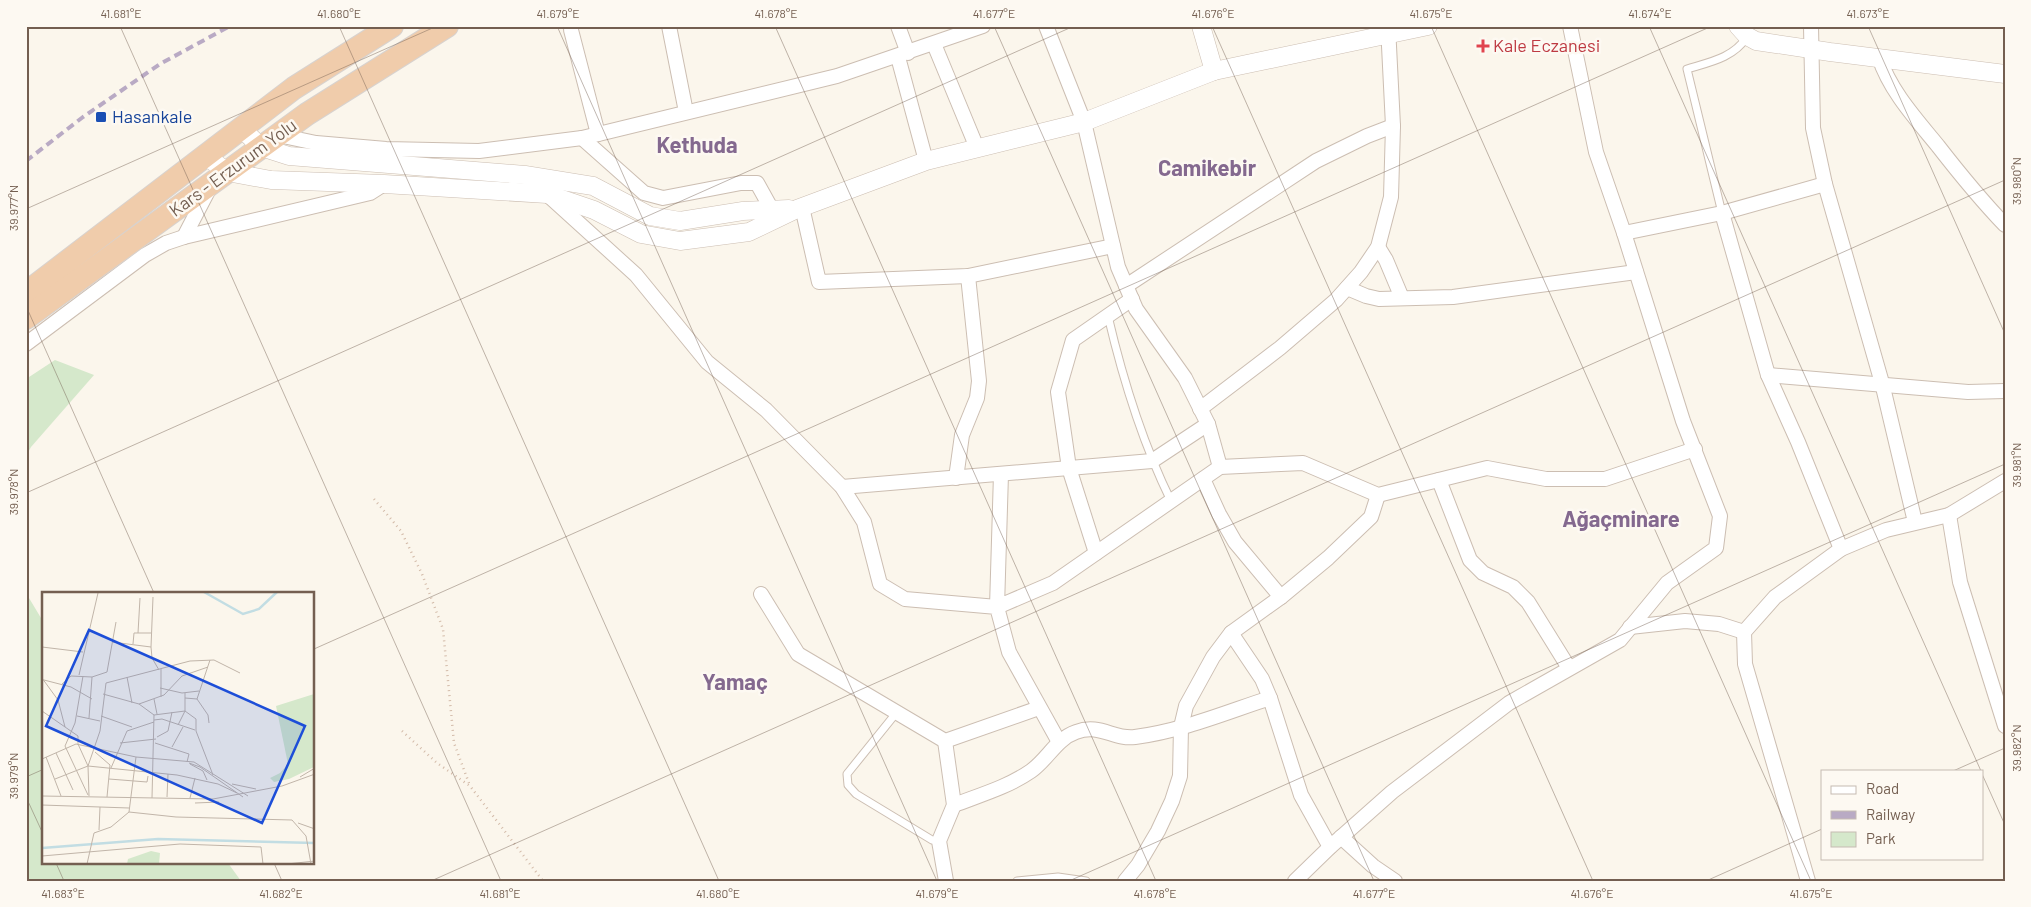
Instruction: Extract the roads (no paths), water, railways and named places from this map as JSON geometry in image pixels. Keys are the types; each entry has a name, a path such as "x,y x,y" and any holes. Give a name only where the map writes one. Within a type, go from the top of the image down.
{"highway":[{"name":"Kars - Erzurum Yolu","path":"26,294 294,88 392,26"},
{"name":"Kars - Erzurum Yolu","path":"26,318 269,141 308,114 447,26"}],"street":[{"path":"669,26 686,112"},
{"path":"898,26 926,161"},
{"path":"269,141 386,149 480,151 582,138 837,76 903,55 983,26"},
{"path":"1046,26 1084,122 1118,267 1136,309 1185,378 1208,424 1220,467"},
{"path":"1201,26 1214,71"},
{"path":"206,156 221,176 547,194 594,210 640,234 680,242 749,232 800,208 926,161 1084,122 1214,71 1389,30 1428,26"},
{"path":"1295,881 1392,792 1509,703 1620,640 1667,583 1716,548 1720,516 1683,421 1624,233 1596,152 1570,26"},
{"path":"1811,26 1813,128 1826,184 1882,384 1915,522"},
{"path":"572,30 598,134"},
{"path":"1200,409 1280,348 1336,300 1361,272 1378,247 1391,197 1393,126 1389,30"},
{"path":"1742,31 1756,40 2005,74"},
{"path":"934,44 977,148"},
{"path":"1879,57 1884,72 1892,86 1983,202 2005,225"},
{"path":"1126,286 1316,161 1367,136 1393,126"},
{"path":"241,128 269,141 289,156 525,175 593,186 650,216 680,221 743,211 800,208"},
{"path":"582,138 644,193 663,198 741,183 757,182 772,210"},
{"path":"184,237 221,176"},
{"path":"26,344 145,255 166,244 184,237 370,193 384,184"},
{"path":"1624,233 1722,213 1826,184"},
{"path":"547,194 636,275 707,362 766,410 842,488 864,522 880,584 905,599 997,607 1053,583 1220,467 1303,463 1378,496 1488,468 1546,479 1605,478 1694,449"},
{"path":"800,208 818,282 968,276 1113,246"},
{"path":"1722,213 1768,375 1798,442 1841,548"},
{"path":"1378,247 1386,260 1402,298"},
{"path":"1346,288 1379,299 1453,297 1636,272"},
{"path":"956,478 962,436 977,398 979,381 968,276"},
{"path":"1096,553 1069,468 1058,392 1073,340 1132,299"},
{"path":"1768,375 1968,392 2005,391"},
{"path":"842,488 1152,461 1208,424"},
{"path":"1001,474 997,607 1009,652 1059,742"},
{"path":"1203,479 1218,514 1235,542 1281,597"},
{"path":"1439,480 1470,560 1483,573 1508,584 1522,594 1569,668"},
{"path":"1808,881 1745,664 1744,632 1775,597 1841,548 1886,530 1949,514 2005,482"},
{"path":"1125,881 1138,865 1158,831 1172,801 1180,776 1181,727 1186,706 1213,657 1231,633 1281,597 1371,517 1378,496"},
{"path":"1949,514 1960,582 2003,707 2005,726"},
{"path":"761,594 798,654 945,740 1039,708"},
{"path":"1630,627 1685,621 1719,624 1744,632"},
{"path":"1231,633 1262,679 1270,698 1301,795 1330,847"},
{"path":"954,805 1019,778 1041,763 1059,742 1077,732 1090,729 1102,730 1119,736 1134,738 1181,727 1270,698"},
{"path":"945,740 954,805 939,842 946,881"},
{"path":"1341,837 1373,866 1395,881"}],"lane":[{"path":"1722,213 1687,69 1728,56 1742,44 1742,31"},
{"path":"1108,316 1126,387 1152,461 1171,501"},
{"path":"898,712 847,774 848,784 856,794 932,840 939,842"},
{"path":"1017,881 1058,877 1086,881"}],"railway":[{"path":"26,161 83,117 160,64 230,26"}],"place":[{"name":"Kale Eczanesi","path":"1483,46"},
{"name":"Hasankale","path":"101,117"}],"district":[{"name":"Kethuda","path":"697,145"},
{"name":"Camikebir","path":"1207,168"},
{"name":"Ağaçminare","path":"1621,519"},
{"name":"Yamaç","path":"735,682"}]}
